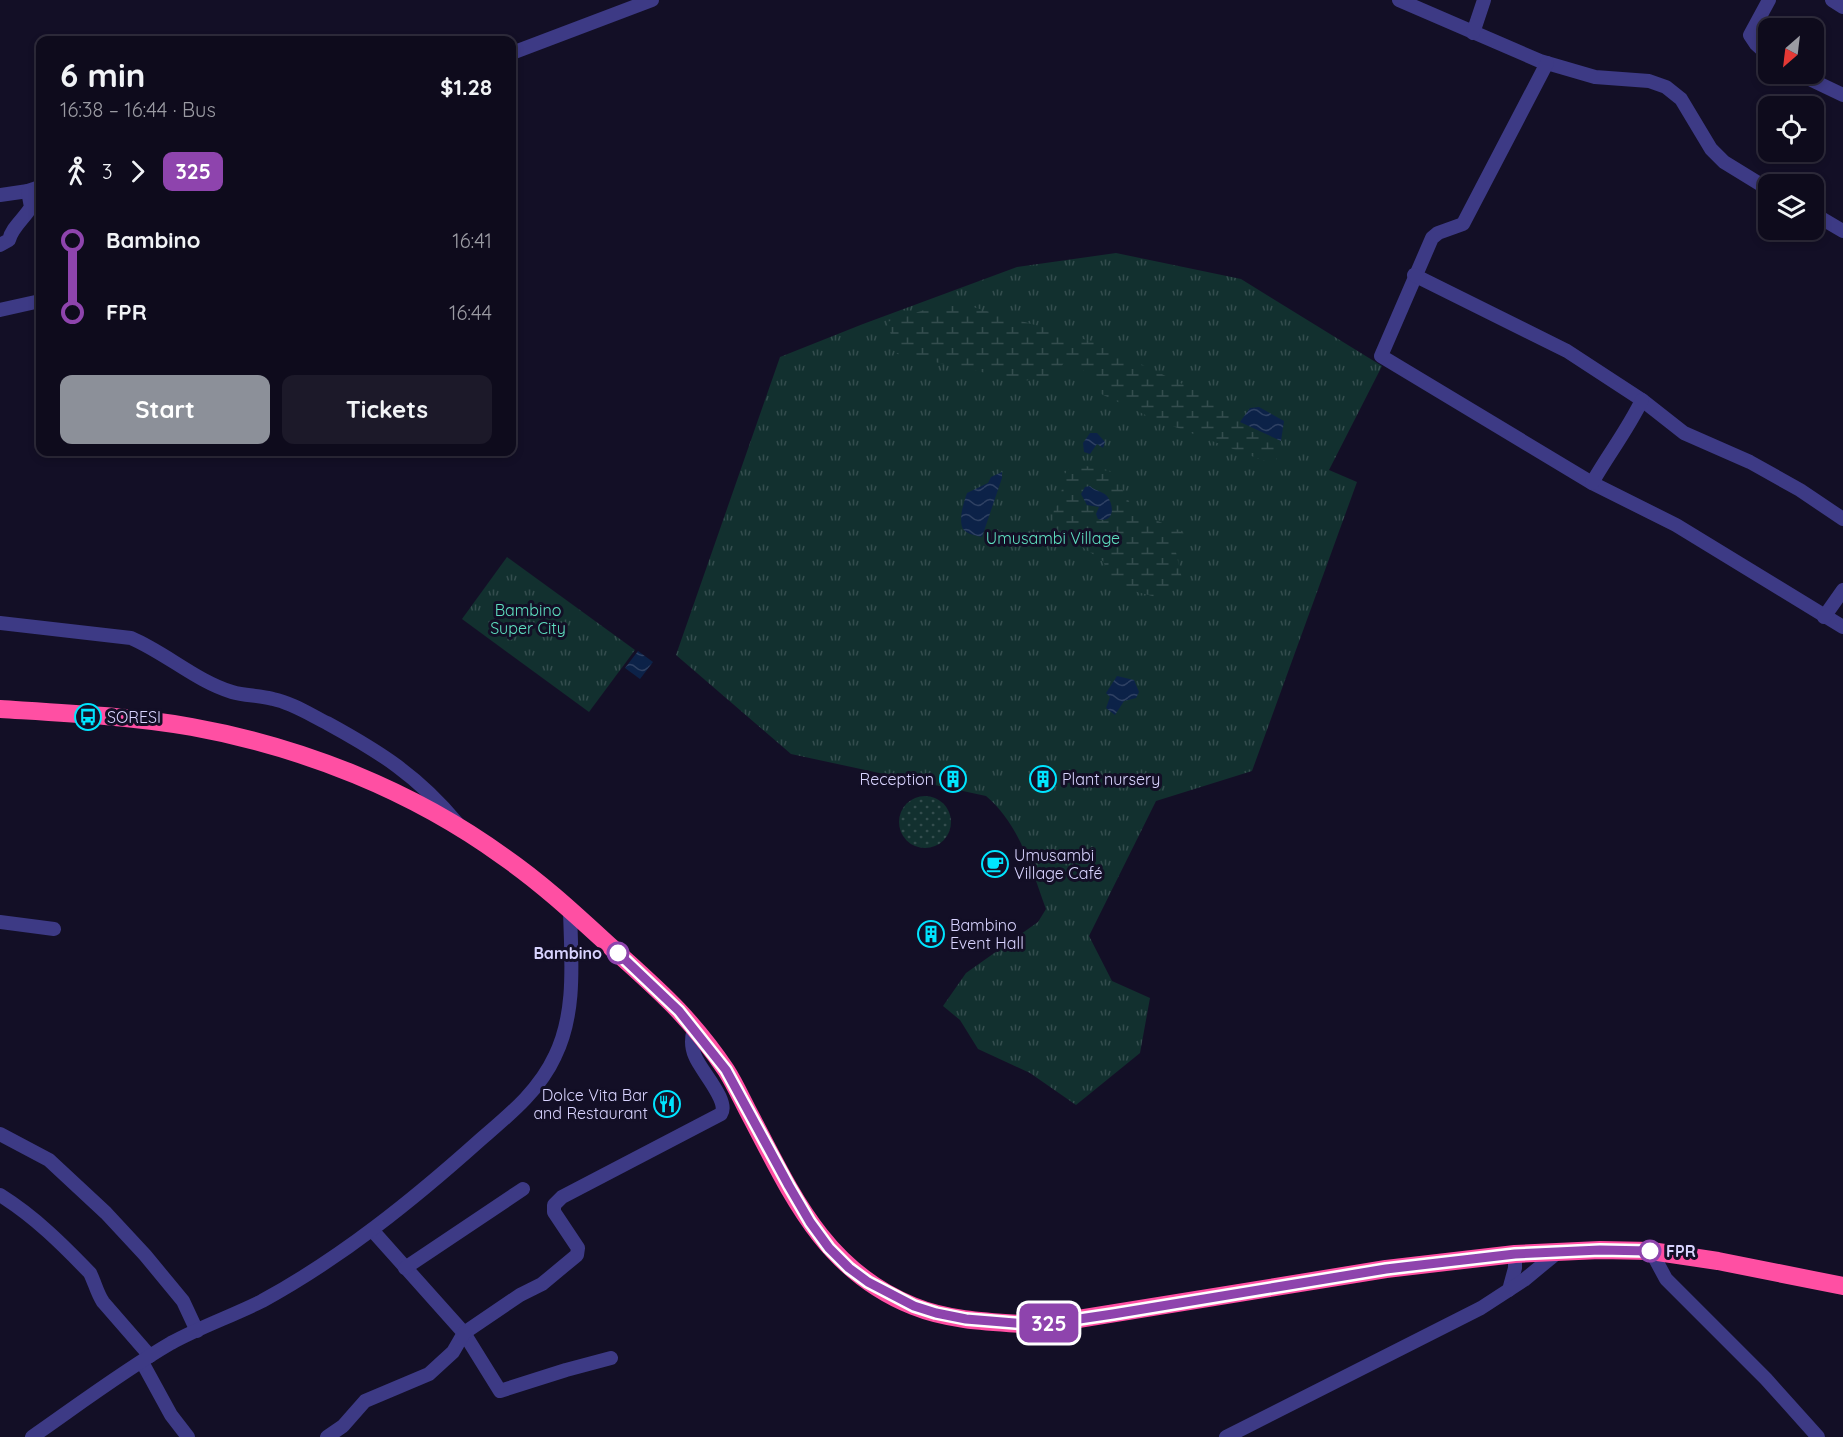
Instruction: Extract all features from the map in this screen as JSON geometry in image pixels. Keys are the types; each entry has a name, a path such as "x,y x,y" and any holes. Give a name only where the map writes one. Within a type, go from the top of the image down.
{"highway":[{"path":"0,710 84,714 190,727 237,736 335,766 411,800 462,829 503,856 570,909 644,977 694,1029 726,1070 753,1122 773,1176 798,1226 833,1268 858,1289 882,1304 932,1323 967,1330 1007,1332 1386,1269 1515,1254 1558,1252 1650,1251 1718,1261 1843,1286"}],"street":[{"path":"516,51 652,0"},
{"path":"1399,0 1547,63 1595,77 1649,81 1666,87 1681,99 1711,149 1724,162 1758,183"},
{"path":"1473,33 1484,0"},
{"path":"1759,18 1769,0"},
{"path":"1832,0 1843,7"},
{"path":"1758,20 1750,35 1758,46"},
{"path":"1547,63 1463,224 1434,236 1414,275 1381,356 1592,483 1676,525 1843,627"},
{"path":"1820,84 1843,95"},
{"path":"0,195 34,189 31,207 25,217 11,230 9,240 0,245"},
{"path":"1824,220 1843,231"},
{"path":"1414,275 1567,351 1642,400 1684,433 1750,462 1800,490 1843,519"},
{"path":"0,310 36,302"},
{"path":"1592,483 1642,400"},
{"path":"1824,617 1843,590"},
{"path":"0,623 131,638 151,647 192,673 232,692 272,699 296,707 400,766 435,796 462,829"},
{"path":"32,1437 146,1359 284,1288 372,1230 466,1153 529,1095 543,1078 564,1035 569,1009 570,909"},
{"path":"0,922 54,929"},
{"path":"327,1437 351,1418 365,1401 429,1374 453,1352 464,1333 500,1308 542,1284 579,1253 554,1212 557,1201 724,1111 721,1097 695,1056 691,1040 694,1029"},
{"path":"0,1134 49,1160 83,1190 168,1282 183,1301 197,1331"},
{"path":"405,1268 523,1189"},
{"path":"0,1195 45,1227 90,1273 97,1293 146,1359 171,1415 188,1437"},
{"path":"372,1230 464,1333 500,1391 611,1358"},
{"path":"1650,1251 1666,1279 1766,1379 1818,1437"},
{"path":"1226,1437 1464,1316 1524,1280 1558,1252"},
{"path":"1509,1290 1515,1268 1515,1254"}],"green space":[{"name":"Umusambi Village","path":"1116,253 1241,279 1382,366 1329,470 1357,482 1252,771 1156,801 1089,936 1112,981 1150,998 1140,1053 1076,1105 1030,1073 978,1049 960,1020 943,1006 966,973 1038,922 1046,909 1023,848 998,807 986,796 791,754 676,655 780,357 1017,267"},
{"path":"952,301 1097,343 1226,405 1240,422 1281,441 1275,465 1154,419 1099,393 1099,380 1066,360 1055,375 1024,381 897,354 887,322"},
{"path":"1073,463 1112,472 1134,510 1184,533 1175,548 1183,583 1156,597 1115,586 1103,561 1065,535 1052,530 1054,509 1060,501 1064,475"},
{"name":"Bambino Super City","path":"507,557 635,650 589,712 462,619"},
{"path":"920,796 930,796 940,800 947,807 951,822 947,837 940,844 930,848 920,848 910,844 903,837 899,827 899,817 903,807 910,800"}],"water":[{"path":"1259,407 1284,421 1281,441 1240,422 1250,408"},
{"path":"1090,433 1097,433 1105,442 1103,448 1097,444 1090,454 1084,452 1083,443"},
{"path":"1002,472 982,537 967,532 963,529 961,520 967,493 988,483 991,477"},
{"path":"1090,486 1105,494 1110,500 1112,513 1107,519 1098,519 1096,514 1099,507 1087,505 1081,494 1085,487"},
{"path":"638,651 653,662 640,679 625,668"},
{"path":"1117,676 1134,680 1139,692 1136,698 1124,701 1115,715 1106,708 1110,697 1106,693"}],"bus line":[{"name":"325","path":"618,953 679,1011 726,1070 789,1186 810,1222 829,1248 849,1268 868,1282 914,1306 936,1313 966,1319 1039,1325 1386,1269 1515,1254 1600,1250 1650,1251"}],"place":[{"name":"SORESI","path":"88,717"},
{"name":"Reception","path":"953,779"},
{"name":"Plant nursery","path":"1043,779"},
{"name":"Umusambi Village Café","path":"995,864"},
{"name":"Bambino Event Hall","path":"931,934"},
{"name":"Bambino","path":"618,953"},
{"name":"Dolce Vita Bar and Restaurant","path":"667,1104"},
{"name":"FPR","path":"1650,1251"}]}
